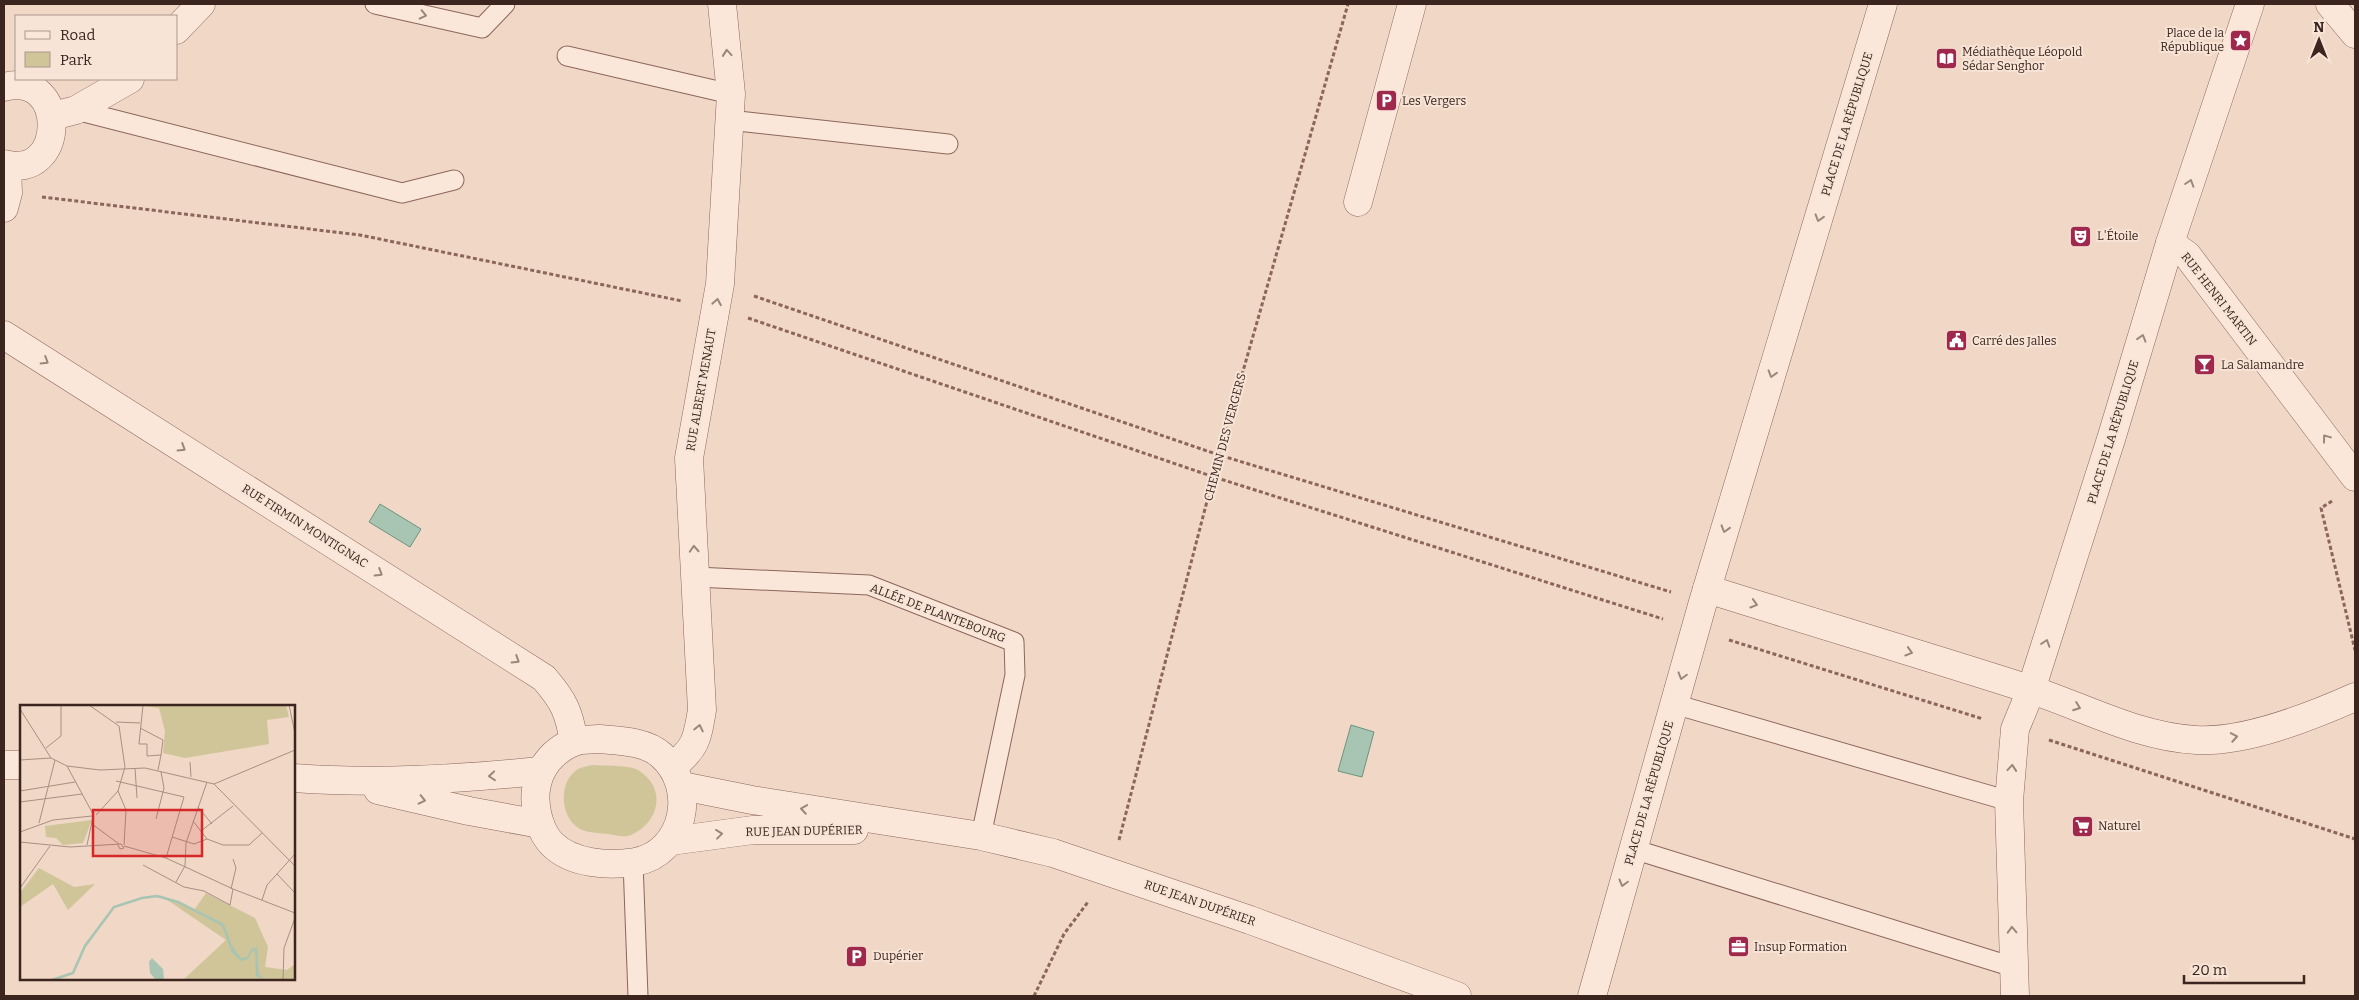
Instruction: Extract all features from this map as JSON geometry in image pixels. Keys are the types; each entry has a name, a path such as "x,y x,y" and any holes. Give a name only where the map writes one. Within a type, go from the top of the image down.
{"street":[{"path":"178,28 201,4"},
{"name":"RUE ALBERT MENAUT","path":"677,776 698,734 702,710 688,458 718,296 730,107 722,4"},
{"path":"1358,202 1412,4"},
{"name":"PLACE DE LA RÉPUBLIQUE","path":"1592,996 1705,596 1883,4"},
{"name":"PLACE DE LA RÉPUBLIQUE","path":"2015,996 2009,801 2015,729 2031,690 2112,436 2170,242 2250,4"},
{"path":"2330,4 2355,34"},
{"path":"6,201 6,165 26,164 42,154 49,144 53,130 65,113 128,80"},
{"path":"4,87 12,85 30,88 65,113"},
{"name":"RUE HENRI MARTIN","path":"2170,242 2187,255 2352,464"},
{"name":"RUE FIRMIN MONTIGNAC","path":"4,335 544,678 559,696 570,715 574,742"},
{"path":"1705,596 2031,690 2157,734 2196,740 2228,738 2262,732 2355,697"},
{"path":"599,739 624,741 643,746 660,754 677,776 683,812 671,841 649,857 633,862 597,863 579,859 552,845 544,835 534,798 540,772 554,754 574,742 599,739"},
{"path":"4,765 20,765"},
{"path":"295,778 340,781 468,778 540,772"},
{"name":"RUE JEAN DUPÉRIER","path":"677,776 938,831 981,836 1053,852 1250,920 1456,996"},
{"path":"340,781 469,811 540,824"},
{"name":"RUE JEAN DUPÉRIER","path":"671,841 753,830 938,831"}],"lane":[{"path":"375,4 482,28 505,4"},
{"path":"567,56 730,107 948,144"},
{"path":"65,113 402,193 454,180"},
{"name":"ALLÉE DE PLANTEBOURG","path":"696,577 870,585 1014,642 1015,675 981,836"},
{"path":"1674,704 2009,801"},
{"path":"1633,848 2014,968"},
{"path":"633,862 638,996"}],"path":[{"name":"CHEMIN DES VERGERS","path":"1111,872 1219,455 1348,4"},
{"path":"6,201 360,234 718,296 1219,455 1705,596"},
{"path":"718,296 1214,477 2015,729 2355,839"},
{"path":"2335,499 2321,508 2355,650"},
{"path":"1034,996 1064,934 1111,872"}],"green space":[{"path":"593,765 634,768 647,777 656,795 656,804 654,813 641,829 626,836 592,832 582,830 569,818 564,801 564,791 567,783 571,775 578,769"}],"shaded area":[{"path":"380,504 421,529 410,547 369,522"},
{"path":"1351,725 1374,732 1362,777 1338,771"}],"place":[{"name":"Place de la République","path":"2240,40"},
{"name":"Médiathèque Léopold Sédar Senghor","path":"1946,59"},
{"name":"Les Vergers","path":"1386,101"},
{"name":"L'Étoile","path":"2081,236"},
{"name":"Carré des Jalles","path":"1956,341"},
{"name":"La Salamandre","path":"2205,365"},
{"name":"Naturel","path":"2082,826"},
{"name":"Insup Formation","path":"1738,947"},
{"name":"Dupérier","path":"857,956"}]}
